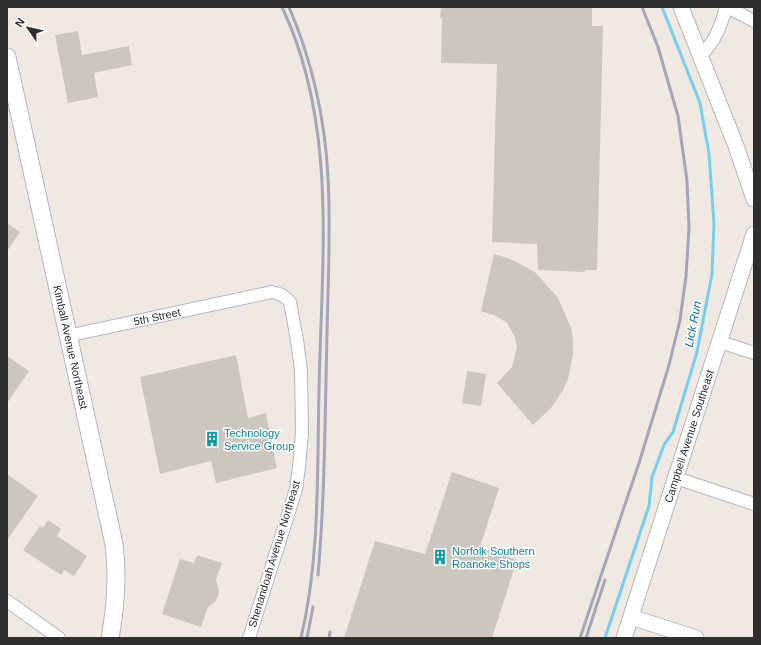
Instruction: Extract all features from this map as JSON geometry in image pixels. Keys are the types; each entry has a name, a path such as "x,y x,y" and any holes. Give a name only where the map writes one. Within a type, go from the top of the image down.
{"main road":[{"name":"Kimball Avenue Northeast","path":"7,57 67,336 114,544 117,569 117,590 115,614 110,638"}],"street":[{"path":"681,7 736,146 754,199"},
{"path":"700,56 714,40 720,28 726,7 754,21"},
{"name":"Campbell Avenue Southeast","path":"624,638 754,234"},
{"name":"Shenandoah Avenue Northeast","path":"247,298 272,292 286,297 290,302 301,370 302,401 299,467 296,489 249,638"},
{"name":"5th Street","path":"67,336 247,298"},
{"path":"720,342 754,353"},
{"path":"676,478 754,504"},
{"path":"7,601 59,638"},
{"path":"631,617 696,638"}],"building":[{"path":"441,7 592,7 592,26 603,26 597,270 586,270 585,272 538,270 537,244 492,242 497,64 441,63"},
{"path":"78,31 82,55 129,46 132,65 94,73 98,97 68,103 55,35"},
{"path":"7,223 20,232 7,251"},
{"path":"494,254 513,260 536,273 558,298 571,328 573,354 568,379 562,392 551,408 533,425 497,383 512,367 517,347 515,337 507,323 496,316 481,311"},
{"name":"Technology Service Group","path":"236,355 248,418 266,413 277,468 216,483 211,461 160,474 140,377"},
{"path":"7,356 29,371 7,403"},
{"path":"467,371 486,374 481,406 462,403"},
{"name":"Norfolk Southern Roanoke Shops","path":"452,472 499,488 480,547 517,560 492,638 344,638 375,541 425,554"},
{"path":"7,474 38,496 7,540"},
{"path":"48,520 61,529 57,536 87,556 74,576 64,570 61,575 23,550 40,526 43,528"},
{"path":"197,555 222,563 216,580 219,591 218,596 215,602 208,607 201,627 162,614 180,559 194,563"}],"waterway":[{"name":"Lick Run","path":"605,638 649,506 652,477 664,445 673,432 697,352 712,274 714,224 709,154 700,103 662,7"}],"railway":[{"path":"282,7 300,53 312,100 319,148 323,196 315,547 312,577 301,638"},
{"path":"289,7 311,69 316,90 324,133 328,177 329,236 324,454 318,575"},
{"path":"580,638 639,463 669,365 680,320 686,276 689,228 687,181 678,116 658,47 642,7"},
{"path":"586,638 605,580"},
{"path":"307,638 313,607"},
{"path":"329,638 330,632"}],"place":[{"name":"Technology Service Group","path":"212,439"},
{"name":"Norfolk Southern Roanoke Shops","path":"440,557"}]}
